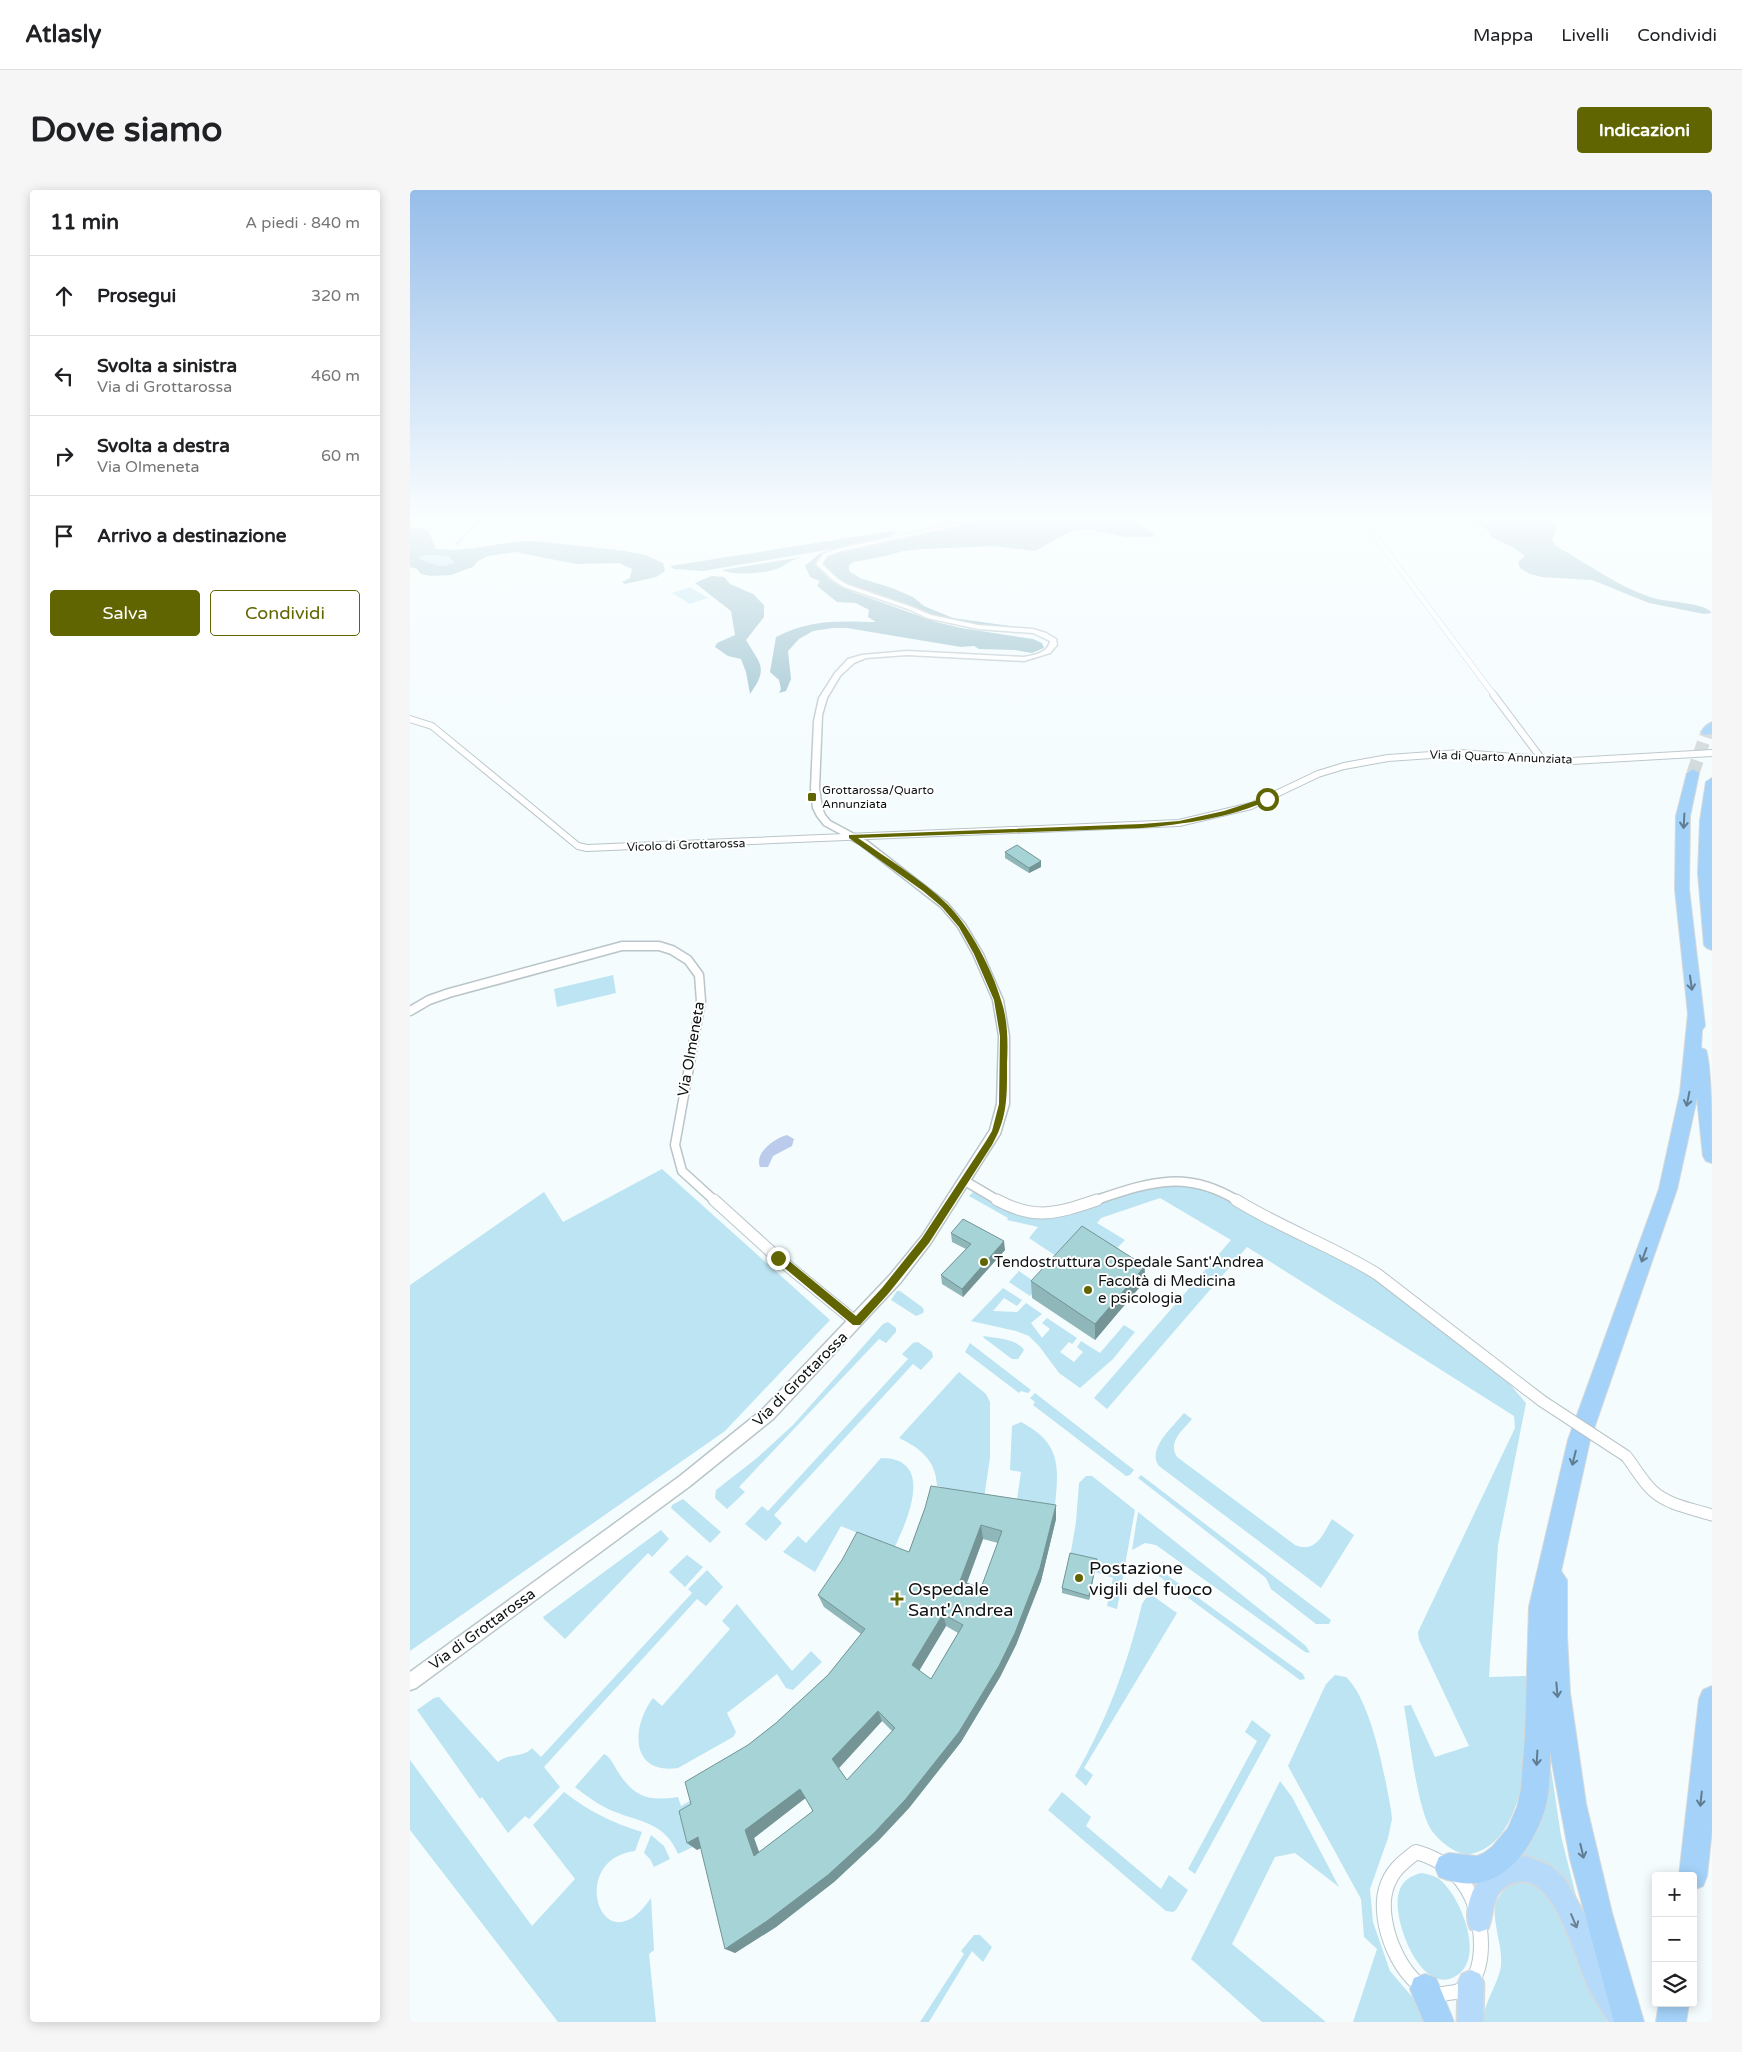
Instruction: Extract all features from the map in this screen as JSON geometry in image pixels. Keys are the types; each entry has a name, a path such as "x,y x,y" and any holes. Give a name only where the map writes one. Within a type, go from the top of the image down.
{"highway":[{"path":"1693,773 1683,816 1682,889 1712,1156"},
{"path":"1712,782 1705,873 1712,945"},
{"path":"1449,1867 1477,1870 1494,1863 1502,1857 1518,1838 1531,1808 1535,1789 1541,1606 1579,1440 1668,1189 1689,1093 1695,1015"},
{"path":"1557,1537 1554,1652 1560,1726 1578,1834 1598,1920 1629,2022"},
{"path":"1693,1872 1712,1699"},
{"path":"1478,1920 1485,1893 1491,1883 1500,1875 1521,1868 1542,1875 1563,1895 1598,1980 1624,2022"},
{"path":"1470,2022 1471,1983"},
{"path":"1425,1989 1439,2022"},
{"path":"1671,2022 1673,2007"}],"street":[{"name":"Via di Grottarossa","path":"410,1682 712,1461 768,1414 885,1291 926,1240 996,1131 1003,1104 1004,1036 998,1000 978,954 962,926 952,914 925,889 852,836 822,818 816,802 820,706 845,665 860,656 886,653 1014,659 1033,658 1050,651 1054,646 1054,640 1044,634 978,627 929,617 903,605"},
{"path":"1427,605 1541,758"},
{"path":"410,719 432,726 534,809"},
{"name":"Via di Quarto Annunziata","path":"852,836 1142,826 1179,823 1251,806 1318,774 1367,761 1408,756 1451,754 1572,761 1712,753"},
{"name":"Vicolo di Grottarossa","path":"534,809 578,846 584,848 786,842 852,836"},
{"name":"Via Olmeneta","path":"410,1011 429,1000 449,993 622,946 660,946 672,950 688,960 699,975 701,1001 675,1146 682,1171 778,1258 856,1322"},
{"path":"965,1181 1004,1203 1029,1212 1038,1213 1074,1207 1152,1184 1185,1182 1203,1184 1375,1273 1405,1294 1517,1384 1626,1456 1653,1491 1662,1497 1712,1515"},
{"path":"1416,1852 1427,1854 1449,1867 1468,1892 1478,1920 1482,1947 1477,1973 1471,1983 1463,1990 1453,1994 1444,1995 1425,1989 1407,1972 1391,1946 1383,1913 1384,1897 1391,1873 1406,1856 1416,1852"}],"shaded area":[{"path":"724,605 764,605 764,617 746,640 758,661 761,672 750,694 746,672 741,659 728,656 715,647 717,643 735,635 731,611"},
{"path":"861,605 890,605 936,622 961,628 1033,639 1042,643 1044,648 1032,653 1015,650 979,649 974,646 961,647 847,628 813,631 799,639 788,651 791,679 786,691 779,693 781,689 779,680 770,672 776,637 800,627 824,622 876,622 868,617 869,610"},
{"path":"901,605 923,605 953,618 1017,627 955,623"},
{"path":"1661,605 1697,605 1712,613 1704,614"},
{"path":"613,975 616,993 557,1007 554,989"},
{"path":"787,1135 794,1139 792,1146 773,1156 768,1167 760,1167 760,1157 767,1147 777,1139"},
{"path":"662,1169 830,1320 725,1431 410,1651 410,1285 544,1192 563,1222"},
{"path":"1190,1185 1209,1189 1375,1278 1508,1382 1526,1403 1498,1545 1489,1677 1529,1676 1527,1751 1523,1779 1516,1806 1505,1828 1490,1845 1470,1854 1453,1850 1437,1837 1425,1817 1417,1786 1404,1706 1411,1705 1435,1757 1469,1746 1419,1640 1418,1632 1515,1428 1514,1416 1247,1247 1107,1409 1094,1398 1231,1240 1160,1198 1101,1218 1097,1223 1125,1240 1114,1251 1059,1258 1029,1238 1038,1227 1007,1220 1008,1218 969,1196 973,1192 1011,1212 1025,1217 1036,1218 1065,1213 1140,1189"},
{"path":"1019,1271 1039,1285 1030,1296 1009,1282"},
{"path":"1003,1288 1022,1300 1017,1306 1004,1298 993,1311 1017,1312 1026,1303 1042,1314 1031,1323 1042,1338 1050,1329 1042,1323 1047,1318 1077,1338 1072,1344 1069,1342 1060,1352 1074,1362 1083,1352 1077,1347 1081,1341 1100,1353 1124,1325 1135,1332 1113,1359 1080,1388 1059,1373 1029,1336 1016,1331 971,1321"},
{"path":"897,1291 900,1291 922,1307 923,1313 916,1316 891,1300"},
{"path":"888,1322 896,1328 896,1332 886,1343 879,1339 739,1487 745,1492 727,1509 715,1498 716,1490 757,1458 793,1425 883,1324"},
{"path":"983,1336 1011,1341 1021,1346 1024,1350 1018,1359 1012,1359"},
{"path":"918,1342 932,1352 933,1357 921,1370 913,1364 774,1515 782,1523 766,1541 745,1524 762,1506 768,1511 908,1359 902,1354 913,1343"},
{"path":"970,1343 1031,1390 1028,1393 1021,1391 1019,1393 965,1352"},
{"path":"959,1372 986,1394 990,1402 990,1458 983,1505 940,1500 943,1487 937,1486 934,1469 930,1462 914,1446 899,1438"},
{"path":"1035,1393 1134,1470 1130,1475 1126,1476 1033,1405 1035,1402 1030,1398"},
{"path":"1184,1413 1192,1419 1175,1441 1174,1452 1177,1457 1295,1545 1308,1547 1314,1545 1332,1519 1354,1535 1321,1588 1159,1466 1156,1452 1159,1445 1168,1431"},
{"path":"1021,1422 1036,1431 1046,1441 1056,1462 1057,1488 1054,1518 1016,1506 1021,1472 1010,1470 1012,1426"},
{"path":"881,1458 898,1461 909,1469 913,1481 913,1495 909,1511 892,1553 877,1541 841,1526 815,1572 783,1552 798,1536 806,1543"},
{"path":"1141,1475 1331,1620 1329,1624 1316,1624 1271,1589 1266,1578 1138,1478"},
{"path":"1086,1476 1092,1476 1135,1510 1117,1609 1107,1606 1113,1578 1095,1572 1096,1563 1070,1557 1076,1522 1079,1483"},
{"path":"683,1499 721,1532 710,1543 671,1508 672,1505"},
{"path":"1138,1512 1306,1646 1310,1653 1305,1652 1156,1545 1145,1543 1132,1550"},
{"path":"661,1530 669,1539 652,1557 648,1553 565,1639 544,1619 543,1617"},
{"path":"687,1555 703,1567 685,1587 669,1572"},
{"path":"1153,1567 1156,1567 1303,1674 1305,1679 1300,1680 1153,1572"},
{"path":"707,1570 723,1587 706,1606 697,1599 544,1767 560,1787 529,1819 525,1816 508,1833 482,1797 480,1799 417,1710 434,1698 439,1697 498,1762 506,1757 525,1753 532,1748 541,1757 692,1593 688,1589"},
{"path":"1153,1596 1177,1613 1084,1768 1093,1775 1086,1786 1075,1776 1097,1735 1115,1692 1130,1649 1142,1604 1146,1598"},
{"path":"737,1604 792,1671 811,1651 822,1662 793,1690 786,1688 777,1674 727,1713 736,1732 733,1737 678,1768 662,1768 651,1764 643,1757 639,1746 641,1722 646,1710 653,1698 662,1706 730,1629 722,1621"},
{"path":"1335,1675 1346,1677 1355,1688 1363,1703 1376,1739 1391,1810 1392,1819 1388,1838 1370,1889 1373,1922 1390,1971 1414,1999 1427,2022 1353,2022 1377,1949 1364,1937 1361,1899 1288,1766 1326,1684"},
{"path":"1252,1720 1271,1735 1195,1874 1188,1869 1257,1741 1245,1732"},
{"path":"604,1754 611,1760 628,1785 641,1795 657,1799 678,1797 681,1806 695,1798 695,1846 678,1854 666,1835 658,1829 608,1809 575,1787"},
{"path":"1549,1756 1561,1836 1581,1916 1551,1866 1540,1861 1522,1858 1520,1853"},
{"path":"410,1760 532,1926 575,1879 533,1825 564,1792 601,1816 642,1832 635,1851 614,1858 602,1872 597,1888 599,1905 606,1917 618,1922 633,1917 651,1898 654,1950 649,1954 656,2022 558,2022 410,1830"},
{"path":"1280,1781 1292,1797 1339,1887 1295,1853 1275,1857 1232,1944 1326,2022 1262,2022 1191,1959"},
{"path":"1062,1792 1091,1817 1086,1826 1161,1889 1169,1875 1188,1890 1176,1910 1173,1912 1166,1911 1048,1810"},
{"path":"651,1835 664,1846 670,1859 654,1867 644,1853"},
{"path":"1421,1873 1439,1879 1447,1886 1461,1909 1466,1923 1470,1951 1467,1963 1461,1972 1447,1979 1434,1978 1423,1968 1413,1955 1405,1938 1400,1920 1398,1904 1400,1888 1407,1880"},
{"path":"1519,1875 1538,1881 1563,1914 1607,2022 1483,2022 1485,2009 1501,1965 1495,1907 1502,1893"},
{"path":"974,1935 980,1935 992,1947 983,1962 972,1951 929,2022 920,2022 964,1954 961,1951"}],"building":[{"path":"1017,845 1041,861 1029,868 1005,852"},
{"path":"963,1219 1004,1241 962,1289 941,1275 971,1244 951,1233"},
{"name":"Facoltà di Medicina e psicologia","path":"1082,1226 1145,1266 1095,1324 1031,1281"},
{"name":"Ospedale Sant'Andrea","path":"931,1486 1056,1505 1040,1568 1015,1633 999,1666 959,1732 905,1800 874,1833 828,1875 767,1921 725,1949 698,1837 687,1843 679,1811 691,1804 685,1782 748,1745 776,1723 828,1675 865,1629 818,1595 842,1560 857,1532 909,1552","holes":["981,1525 1002,1531 981,1588 960,1581","943,1614 963,1625 931,1679 912,1665","878,1711 895,1728 847,1780 832,1759","800,1789 813,1811 754,1856 745,1830"]},
{"name":"Postazione vigili del fuoco","path":"1070,1553 1097,1559 1089,1596 1062,1588"}],"tunnel":[{"path":"1693,773 1707,732"}],"place":[{"name":"Grottarossa/Quarto Annunziata","path":"812,797"},
{"name":"Tendostruttura Ospedale Sant'Andrea","path":"984,1262"},
{"name":"Facoltà di Medicina e psicologia","path":"1088,1290"},
{"name":"Postazione vigili del fuoco","path":"1079,1578"},
{"name":"Ospedale Sant'Andrea","path":"897,1599"}],"route":[{"path":"778,1258 856,1322 878,1300 926,1240 996,1131 1003,1104 1004,1036 998,1000 978,954 962,926 944,905 864,843 852,836 1142,826 1179,823 1251,806 1267,799"}]}
